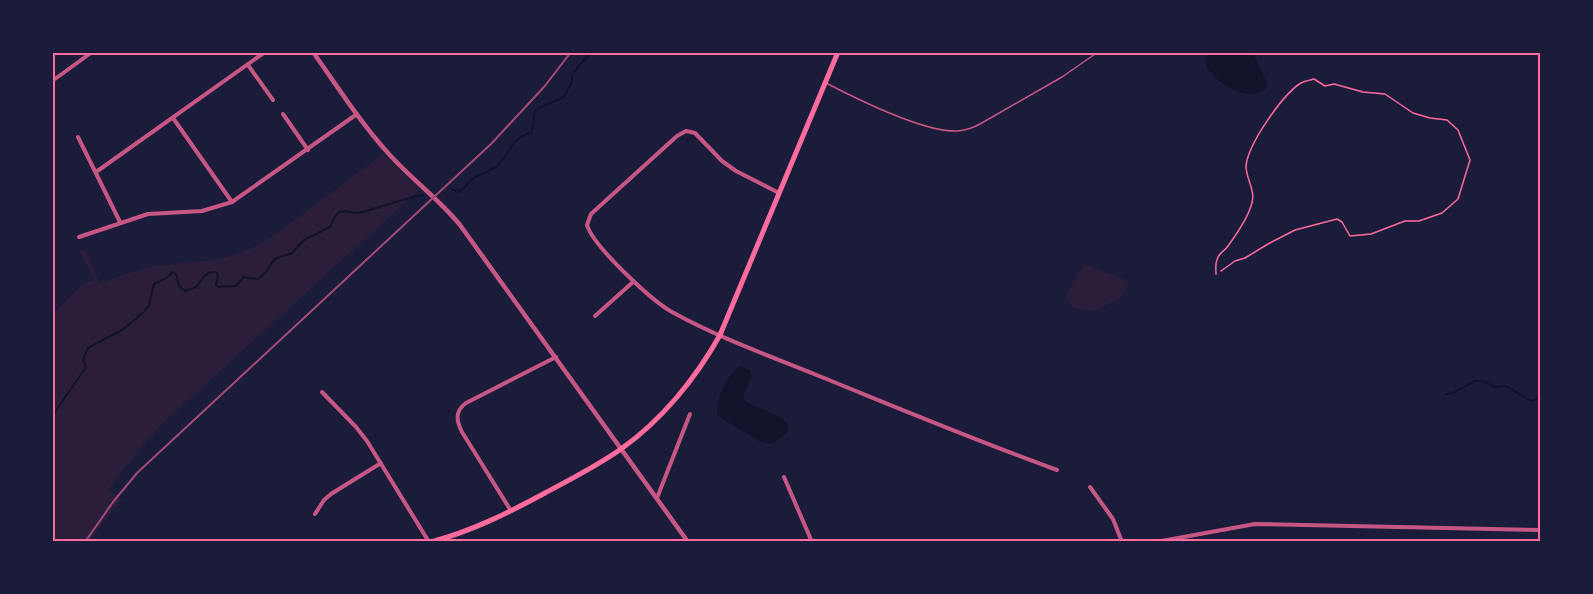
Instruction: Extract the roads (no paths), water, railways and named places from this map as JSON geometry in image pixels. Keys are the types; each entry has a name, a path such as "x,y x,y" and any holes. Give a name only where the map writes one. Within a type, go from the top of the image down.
{"main road":[{"path":"430,542 474,528 511,511 621,448 674,400 695,374 720,335 838,52"}],"street":[{"path":"52,76 55,79 92,52"},
{"path":"96,172 265,52"},
{"path":"313,52 357,114 393,159 452,216 688,542"},
{"path":"248,65 273,100"},
{"path":"283,114 308,150"},
{"path":"79,237 120,222 159,212 202,211 232,202 357,114"},
{"path":"173,118 232,202"},
{"path":"779,193 735,171 695,134 682,132 591,214 587,225 591,235 633,282 655,302 672,312 720,335 984,443 1057,470"},
{"path":"78,136 120,222"},
{"path":"595,316 633,282"},
{"path":"511,511 462,432 457,419 458,412 466,403 556,357"},
{"path":"322,392 356,427 430,542"},
{"path":"657,498 690,414"},
{"path":"315,514 318,507 331,494 381,463"},
{"path":"784,477 812,542"},
{"path":"1090,488 1113,519 1122,542"},
{"path":"1156,542 1255,524 1540,530"}],"lane":[{"path":"826,83 856,99 933,129 968,130 1071,71 1098,52"}],"waterway":[{"path":"450,188 457,192 473,178 498,166 515,142 532,132 535,111 564,97 571,84 573,73 591,52"},
{"path":"52,429 55,412 86,367 83,359 88,348 122,330 144,312 149,305 154,284 173,272 176,274 179,286 185,291 196,287 206,274 212,272 216,272 218,277 216,285 219,287 236,286 244,277 258,279 277,258 291,254 304,240 330,227 335,216 340,212 358,213 423,195"},
{"path":"1446,394 1453,393 1475,381 1482,381 1495,387 1506,386 1531,401 1540,398"}],"railway":[{"path":"85,542 137,473 491,144 544,87 571,52"}]}
